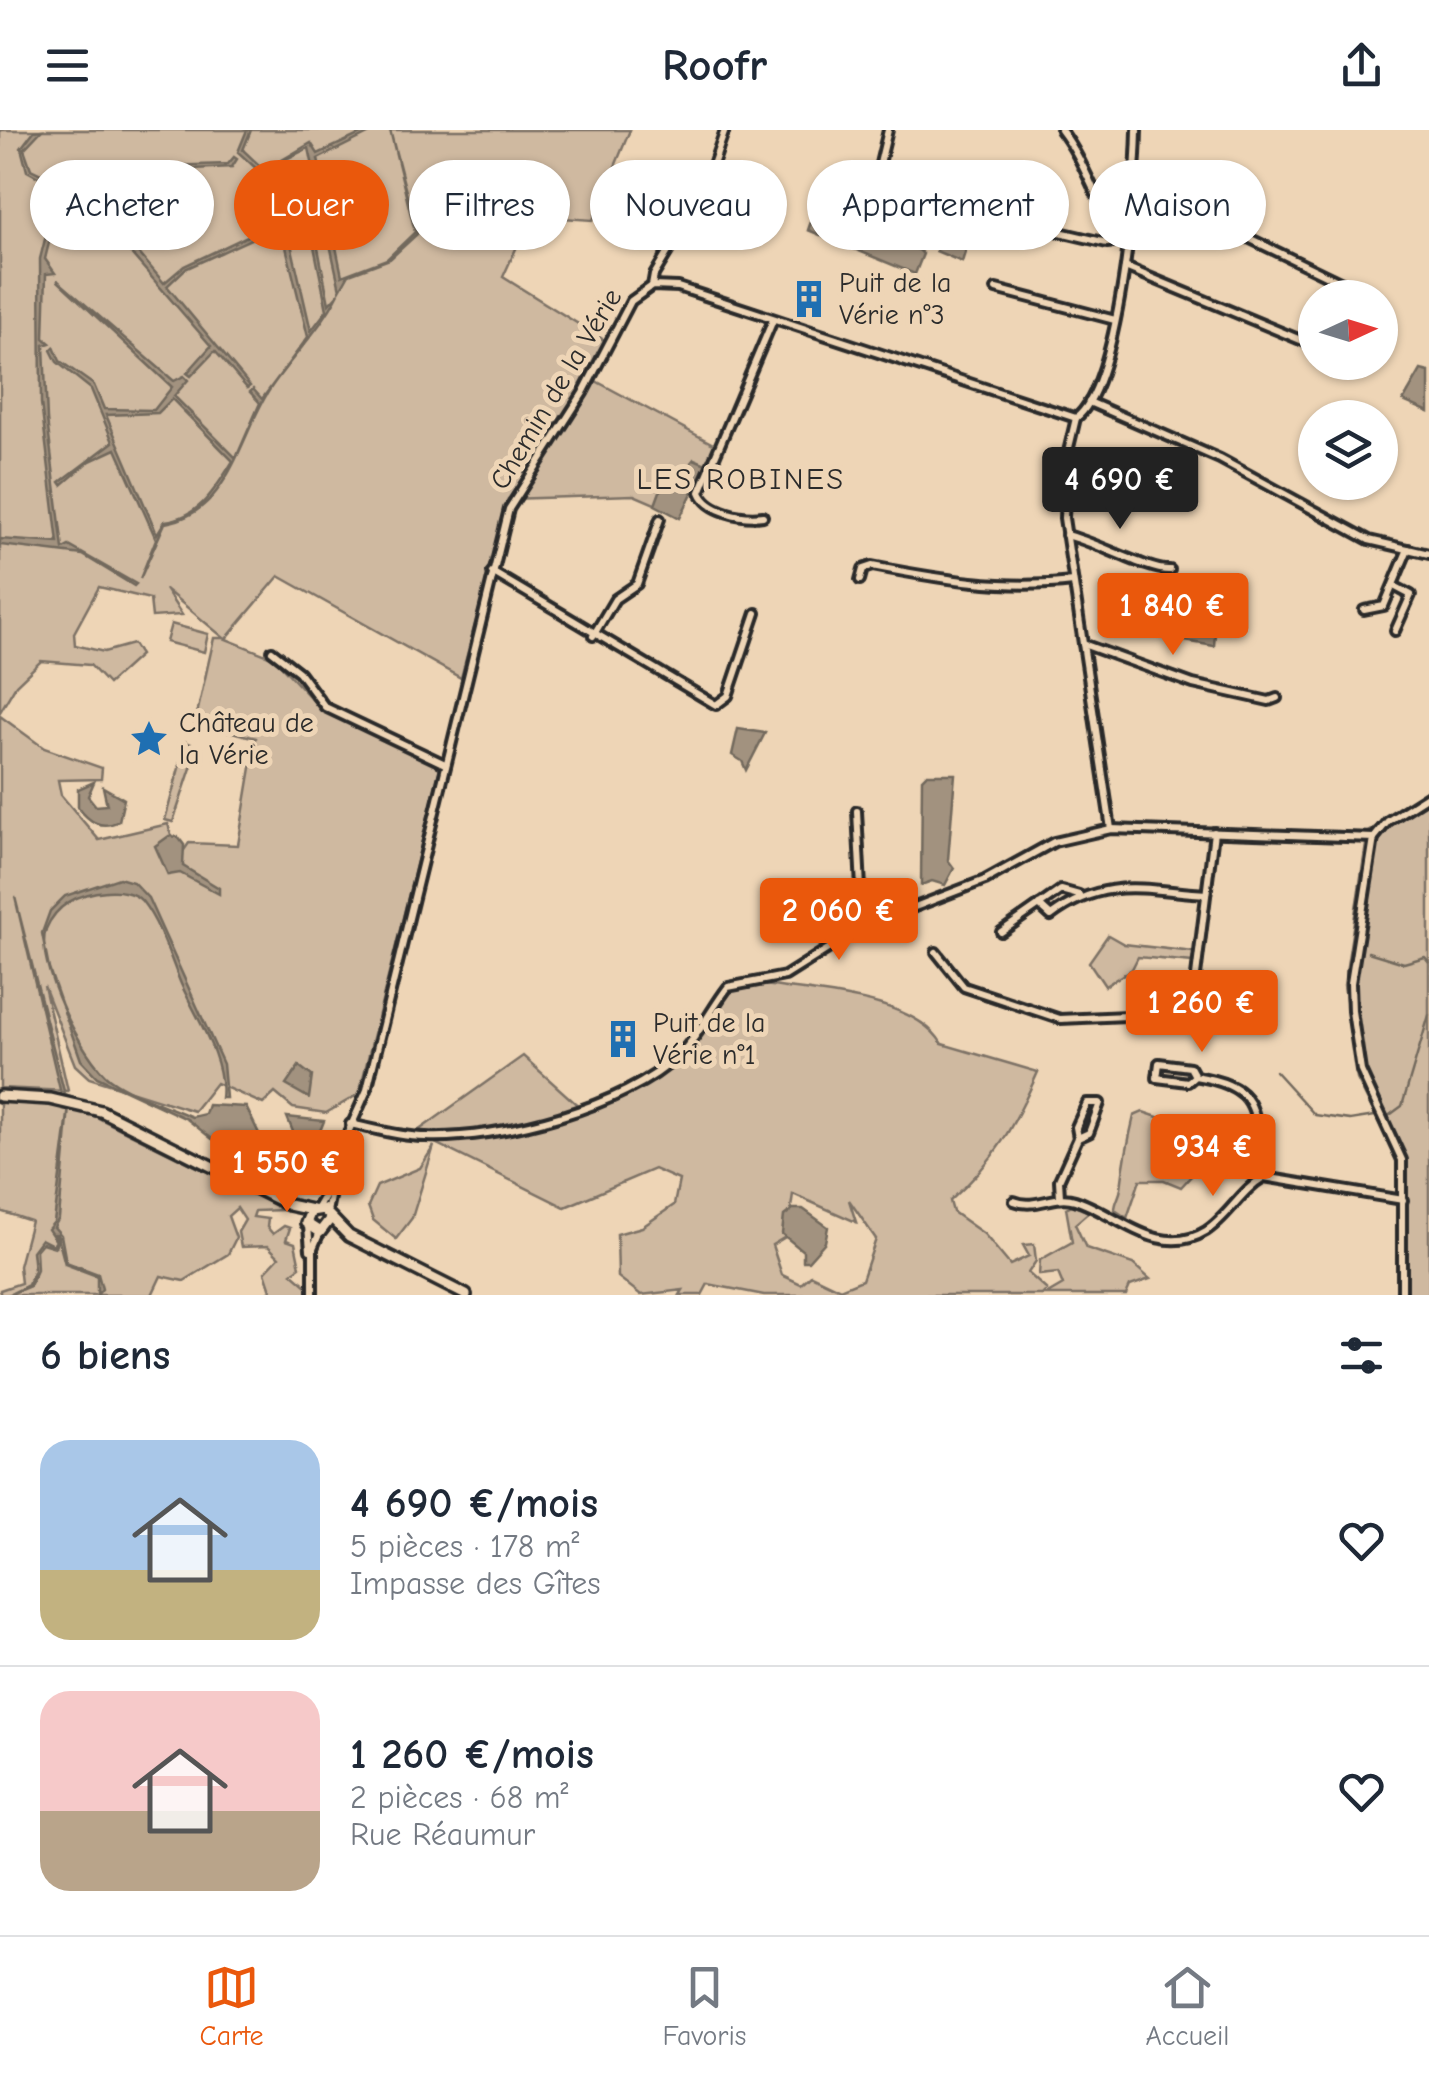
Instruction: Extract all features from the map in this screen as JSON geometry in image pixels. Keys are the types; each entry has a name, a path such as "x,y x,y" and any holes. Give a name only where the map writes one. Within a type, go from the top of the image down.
{"main road":[{"path":"0,1096 73,1102 112,1116 288,1206 321,1212 349,1236 466,1295"},
{"path":"288,1206 307,1225 349,1236"},
{"path":"307,1225 321,1212"},
{"path":"321,1212 322,1232"}],"street":[{"path":"652,286 704,194 725,130"},
{"path":"882,160 888,130"},
{"path":"1061,130 1089,172"},
{"path":"1137,130 1137,160"},
{"path":"1266,246 1336,280"},
{"path":"1111,828 1066,535 1064,482 1076,418 1088,402 1115,320 1126,250"},
{"path":"1125,267 1298,339"},
{"name":"Chemin de la Vérie","path":"321,1212 350,1124 367,1090 509,509 574,407 631,302 652,286 678,287 1076,418"},
{"path":"996,289 1115,320"},
{"path":"763,516 742,516 712,506 700,492 773,320"},
{"path":"1088,402 1220,459 1369,540 1429,554"},
{"path":"593,636 615,599 637,584 660,518"},
{"path":"1066,535 1125,553 1160,571 1170,570"},
{"path":"1364,610 1384,606 1408,550"},
{"path":"860,580 863,570 872,566 982,584 1030,587 1073,582"},
{"path":"492,572 593,636 720,705 728,696 756,613"},
{"path":"1394,586 1411,595 1395,631"},
{"path":"1082,644 1193,684 1269,701 1276,698"},
{"path":"272,651 299,672 334,713 445,764"},
{"path":"1402,1295 1402,1160 1361,1071 1352,983 1374,838 1388,821 1429,795"},
{"path":"857,811 863,927"},
{"path":"350,1124 445,1137 486,1133 572,1111 657,1073 676,1058 728,987 785,976 863,927 985,880 1054,842 1111,828 1374,838"},
{"path":"936,952 964,987 1048,1016 1075,1020 1127,1016 1180,1001 1193,990 1214,832"},
{"path":"1039,905 1050,916 1079,895 1114,888 1206,894"},
{"path":"1001,932 1061,890 1079,895"},
{"path":"1160,1063 1190,1067 1195,1076 1188,1082 1157,1078 1160,1063"},
{"path":"1195,1076 1230,1082 1244,1090 1250,1102 1264,1177"},
{"path":"1060,1197 1059,1180 1078,1138 1076,1127 1087,1103 1100,1104 1089,1133 1078,1138"},
{"path":"1264,1177 1403,1200"},
{"path":"1014,1202 1024,1205 1060,1197 1076,1200 1150,1238 1171,1240 1208,1230 1264,1177"},
{"path":"307,1225 313,1295"},
{"path":"312,1261 322,1232"}],"shaded area":[{"path":"0,130 630,130 618,160 590,160 590,220 570,219 570,160 409,160 409,250 515,250 503,277 612,345 594,380 715,445 680,515 634,495 508,499 461,678 279,576 226,639 274,658 318,706 441,765 359,1094 326,1113 293,1108 275,1093 263,1104 216,1083 194,1111 89,1078 75,1065 44,986 68,1091 0,1088 0,716 44,748 102,768 101,779 58,780 61,795 99,840 168,824 178,859 189,843 238,845 256,738 195,723 214,638 224,638 165,589 182,615 152,617 150,599 99,587 74,633 75,645 104,652 133,644 140,655 108,684 90,665 41,661 16,685 0,712"},
{"path":"42,130 24,149 30,173 21,148 34,131"},
{"path":"247,130 251,130 243,150 254,160 247,160 238,152"},
{"path":"376,130 318,160 312,160 309,148 282,160 311,143 318,154"},
{"path":"234,157 237,159 232,167 214,168 214,164 228,164"},
{"path":"409,238 390,259 349,274 340,290 331,250 337,250 342,276 387,259"},
{"path":"234,242 234,247 185,269 167,286 250,386 247,388 215,351 191,376 187,373 211,346 128,250 136,250 164,283 184,266"},
{"path":"42,250 47,250 45,259 55,273 46,274 44,338 50,343 44,345 47,420 63,549 69,546 134,586 83,555 0,545 0,539 58,543 41,403"},
{"path":"287,250 292,250 311,331 327,310 315,250 318,250 329,304 339,293 324,319 270,389 239,451 260,403 250,392 253,389 262,399 308,337"},
{"path":"857,250 919,250 923,254 915,274"},
{"path":"936,250 966,250 962,262"},
{"path":"57,280 174,381 184,376 188,380 174,396 236,458 219,489 204,504 187,516 165,523 140,579 156,539 116,449 90,461 62,485 60,482 113,442 91,389 57,362 51,350 54,347 60,361 94,385 104,409 154,410 172,387","holes":["172,399 233,461 205,500 188,514 165,521 157,534 106,415 158,413"]},
{"path":"1421,370 1429,372 1429,412 1403,401"},
{"path":"694,459 706,464 680,518 655,505 665,478 680,476"},
{"path":"171,624 208,634 204,652 166,642"},
{"path":"1196,627 1215,633 1214,646 1185,641 1187,631"},
{"path":"738,729 765,733 746,770 742,761 732,755"},
{"path":"186,742 198,747 173,822 165,820"},
{"path":"927,774 955,774 948,860 954,868 945,885 932,881 921,885 922,779"},
{"path":"94,782 88,796 96,806 107,805 103,787 124,799 119,821 96,823 78,807 78,789"},
{"path":"1421,795 1429,803 1429,1295 1402,1295 1398,1161 1357,1079 1344,985 1368,832"},
{"path":"169,836 178,837 184,845 183,866 219,888 219,894 180,873 168,875 155,846"},
{"path":"119,878 133,882 148,898 223,1064 226,1098 221,1098 219,1069 208,1039 159,930 139,898 111,891 70,901 56,912 46,929 45,946 42,933 50,911 65,896"},
{"path":"15,897 65,1095 73,1098 0,1094 61,1094"},
{"path":"1108,935 1124,944 1193,952 1194,962 1138,957 1132,969 1105,986 1089,962"},
{"path":"765,985 862,1000 910,1016 929,1028 942,1044 1038,1072 1002,1141 980,1171 950,1201 953,1212 984,1234 1010,1265 1029,1256 1023,1245 1034,1244 1036,1261 1028,1273 1047,1290 1042,1295 764,1295 708,1284 702,1295 680,1295 683,1290 641,1295 618,1277 617,1234 642,1227 674,1205 679,1180 654,1169 565,1207 415,1133 523,1056 583,1110 630,1089 687,1052 732,987","holes":["793,1194 856,1222 849,1200 876,1239 862,1280 840,1289 811,1275 801,1284 782,1275 772,1245 787,1236"]},
{"path":"61,1003 87,1052 119,1085 192,1117 205,1114 208,1105 246,1107 267,1150 261,1160 212,1139 187,1119 97,1077 81,1060"},
{"path":"299,1066 312,1076 309,1098 286,1085"},
{"path":"0,1102 64,1105 90,1114 284,1210 255,1211 253,1217 268,1219 267,1227 273,1234 284,1226 290,1228 286,1240 295,1243 300,1267 292,1273 307,1286 308,1295 266,1295 271,1290 265,1272 279,1257 268,1246 241,1247 238,1232 245,1220 237,1208 228,1216 236,1238 228,1254 184,1281 161,1276 152,1295 0,1295 0,1290 21,1283 19,1266 31,1221 0,1211"},
{"path":"69,1107 59,1218 54,1227 61,1235 66,1262 98,1274 102,1289 97,1295 97,1276 65,1264 57,1234 54,1234 58,1240 55,1247 42,1243 36,1250 37,1270 30,1286 8,1295 28,1285 34,1270 32,1251 41,1239 53,1245 56,1241 48,1229 54,1222"},
{"path":"1143,1112 1193,1129 1215,1150 1181,1187 1164,1180 1140,1180 1127,1218 1115,1207 1134,1116"},
{"path":"287,1117 324,1121 320,1131 332,1135 312,1167 307,1166"},
{"path":"434,1146 412,1218 396,1239 373,1220 368,1206 377,1186 420,1168"},
{"path":"1072,1205 1089,1212 1075,1224 1086,1248 1133,1264 1150,1279 1130,1286 1126,1295 1046,1295 1063,1285 1058,1273 1039,1275 1040,1260 1072,1242 1066,1208"},
{"path":"793,1209 803,1209 828,1227 825,1242 808,1261 803,1261 803,1251 782,1234 784,1216"}],"waterway":[{"path":"1368,952 1404,963 1425,957 1429,962"},
{"path":"1387,1117 1402,1106 1429,1015"},
{"path":"1275,1071 1315,1115 1350,1120 1375,1116"}],"place":[{"name":"Puit de la Vérie n°3","path":"809,299"},
{"name":"Château de la Vérie","path":"149,739"},
{"name":"Puit de la Vérie n°1","path":"623,1039"}],"district":[{"name":"LES ROBINES","path":"741,479"}]}
